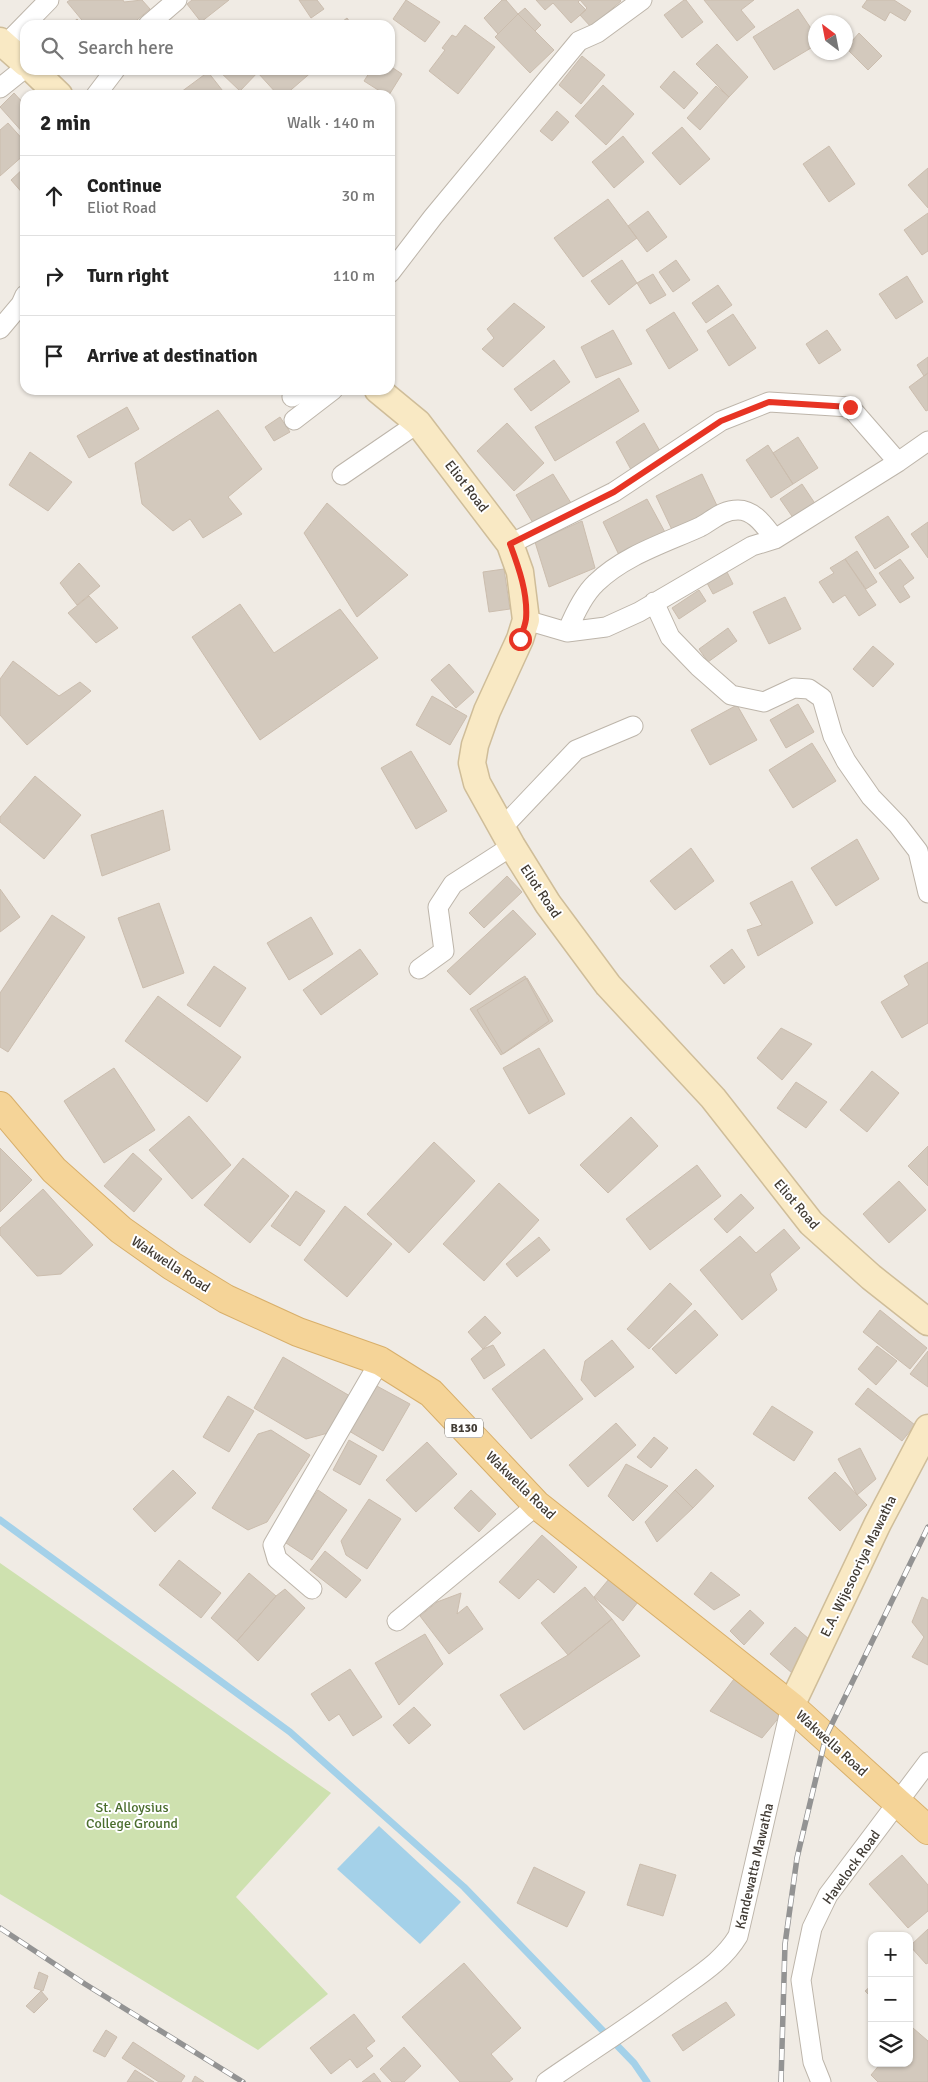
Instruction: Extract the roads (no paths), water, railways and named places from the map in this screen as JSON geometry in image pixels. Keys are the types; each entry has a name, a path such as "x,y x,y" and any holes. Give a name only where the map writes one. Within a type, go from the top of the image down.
{"main road":[{"name":"Wakwella Road","path":"0,1106 54,1170 120,1230 172,1266 226,1299 298,1332 380,1361 431,1393 537,1505 791,1706 928,1830"}],"street":[{"path":"27,20 49,0"},
{"path":"154,20 177,0"},
{"path":"395,267 578,41 597,33 642,0"},
{"path":"20,27 2,43 20,58"},
{"path":"0,88 20,72"},
{"path":"38,75 54,90"},
{"path":"100,90 111,75"},
{"path":"0,329 20,305"},
{"path":"294,420 327,395"},
{"name":"Eliot Road","path":"384,395 418,423 510,544 520,572 526,620 520,639 487,711 475,745 472,763 477,783 507,837 548,904 608,985 713,1098 811,1223 871,1277 928,1322"},
{"path":"510,544 614,492 721,421 769,402 850,407 898,462"},
{"path":"342,475 418,423"},
{"path":"526,620 567,632 606,627 639,612 752,546 775,539 898,462 928,441"},
{"path":"567,632 575,612 596,583 625,562 654,546 701,526 723,512 738,510 752,513 775,539"},
{"path":"654,602 670,637 731,696 764,702 794,688 809,688 822,698 833,736 846,761 871,797 898,825 918,851 928,893"},
{"path":"419,968 444,950 438,907 453,884 507,837 576,750 633,726"},
{"path":"312,1590 278,1559 273,1545 380,1361"},
{"name":"E.A. Wijesooriya Mawatha","path":"791,1706 878,1523 928,1428"},
{"path":"396,1621 537,1505"},
{"name":"Kandewatta Mawatha","path":"546,2082 593,2049 628,2028 714,1965 729,1950 738,1936 791,1706"},
{"name":"Havelock Road","path":"821,2082 813,2062 801,1980 812,1928 828,1895 928,1762"}],"water":[{"path":"379,1826 461,1902 420,1944 337,1869"}],"waterway":[{"path":"0,1520 290,1732 464,1887 634,2063 647,2082"}],"railway":[{"path":"781,2082 785,1944 797,1858 826,1736 928,1527"},
{"path":"0,1928 85,1984 243,2082"}],"park label":[{"name":"St. Alloysius College Ground","path":"132,1815"}]}
